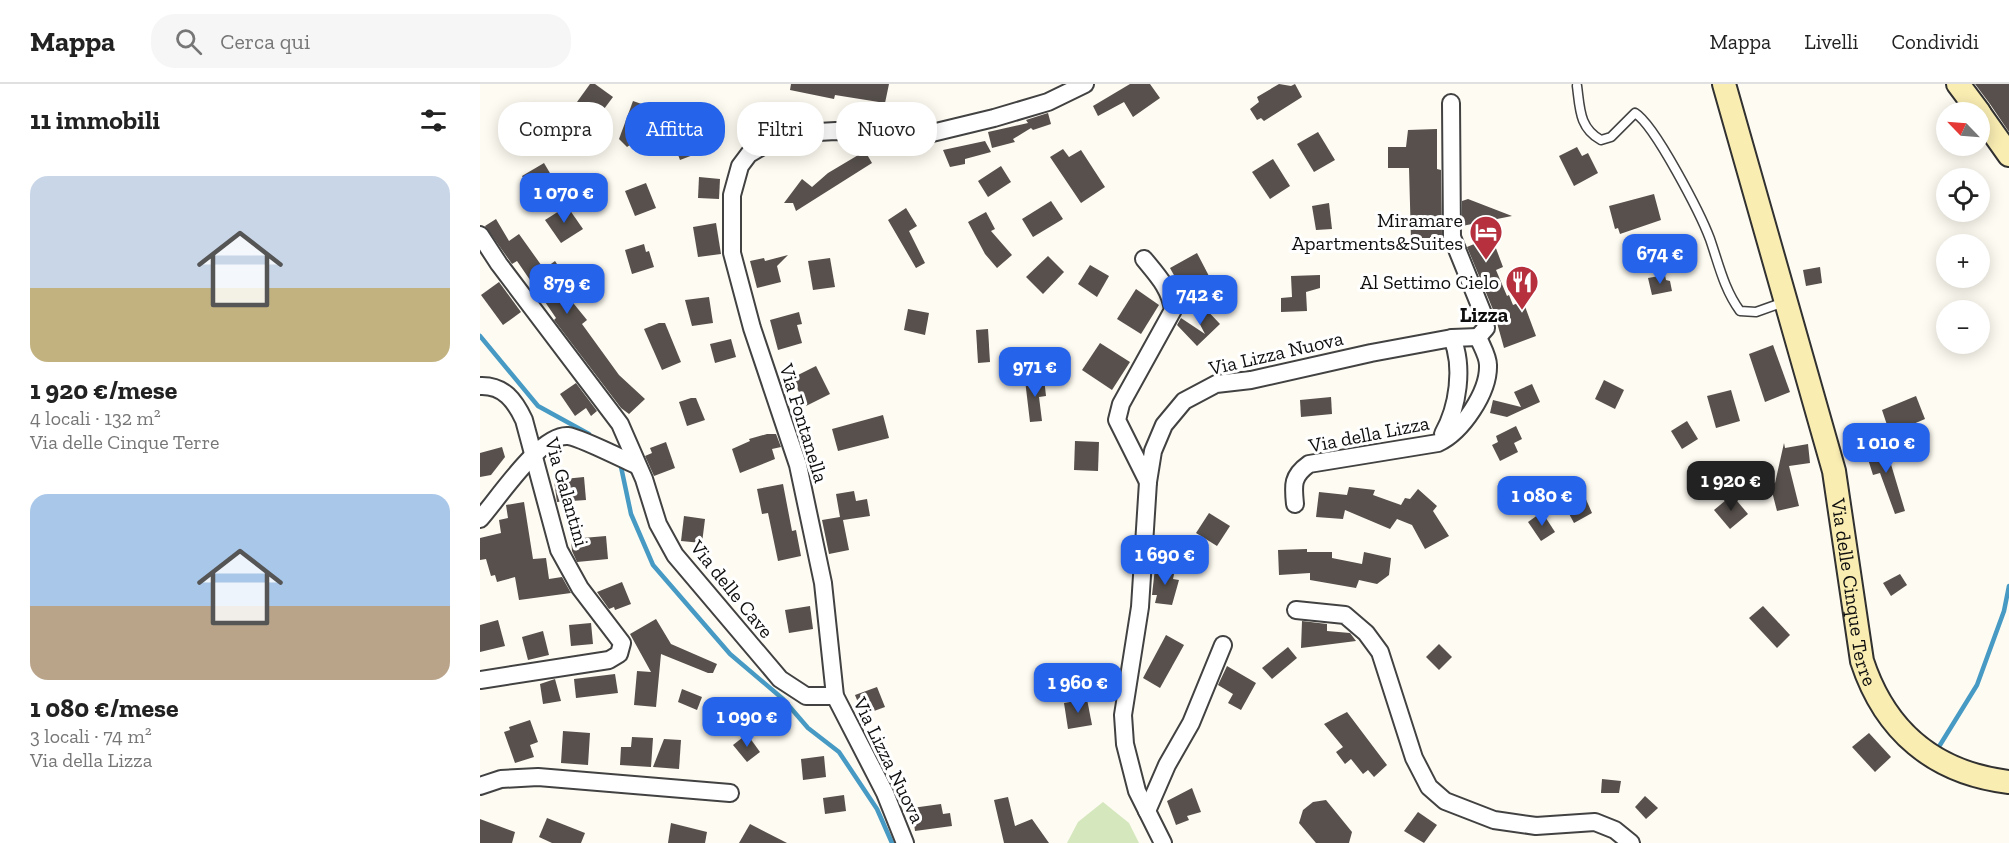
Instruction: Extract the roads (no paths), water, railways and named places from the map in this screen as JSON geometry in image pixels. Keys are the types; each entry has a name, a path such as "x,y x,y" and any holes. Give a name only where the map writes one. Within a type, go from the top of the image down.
{"main road":[{"name":"Via delle Cinque Terre","path":"1724,84 1834,471 1862,661 1871,688 1882,709 1899,730 1916,744 1972,775 2009,782"},
{"path":"1958,84 1971,102"},
{"path":"1990,128 2009,155"}],"street":[{"name":"Via Fontanella","path":"835,696 823,583 798,465 752,328 732,253 732,195 740,166 754,148 800,133 836,131 932,133 1048,102 1085,84"},
{"name":"Via della Lizza","path":"1295,504 1293,483 1295,476 1309,464 1438,443 1447,439 1477,401 1485,381 1488,364 1478,338 1486,328 1484,316 1452,237 1451,103"},
{"name":"Via delle Cave","path":"480,235 499,264 620,424 633,463 644,479 658,524 675,555 780,679 806,696 835,696"},
{"path":"1144,259 1162,281 1171,297 1173,310 1121,405 1117,420 1148,482"},
{"name":"Via Lizza Nuova","path":"1163,843 1137,791 1125,744 1123,715 1140,607 1148,482 1153,451 1164,425 1184,401 1215,384 1260,378 1371,353 1452,338 1478,338"},
{"path":"1438,443 1452,416 1457,389 1456,350 1452,338"},
{"name":"Via Galantini","path":"480,386 489,386 504,392 515,402 524,420 559,550 580,588 620,638 622,649 616,658 609,660 480,680"},
{"path":"480,519 534,455 548,442 568,436 633,463"},
{"path":"1296,610 1345,615 1380,652 1414,758 1429,787 1445,801 1494,820 1536,826 1595,822 1615,830 1631,843"},
{"path":"1147,811 1167,765 1191,723 1223,645"},
{"name":"Via Lizza Nuova","path":"835,696 885,793 905,843"},
{"path":"480,786 501,778 538,777 730,793"}],"lane":[{"path":"1577,86 1581,122 1591,135 1601,140 1611,137 1635,113 1644,118 1665,149 1709,237 1728,294 1740,311 1756,312 1786,302"}],"waterway":[{"path":"480,336 538,406 589,434"},
{"path":"620,462 631,514 653,565 730,654 783,699 808,728 839,752 877,809 892,843"},
{"path":"1940,745 1977,685 2004,611 2009,586"}],"place":[{"name":"Miramare Apartments&Suites","path":"1486,261"},
{"name":"Al Settimo Cielo","path":"1522,311"}],"district":[{"name":"Lizza","path":"1484,314"}]}
